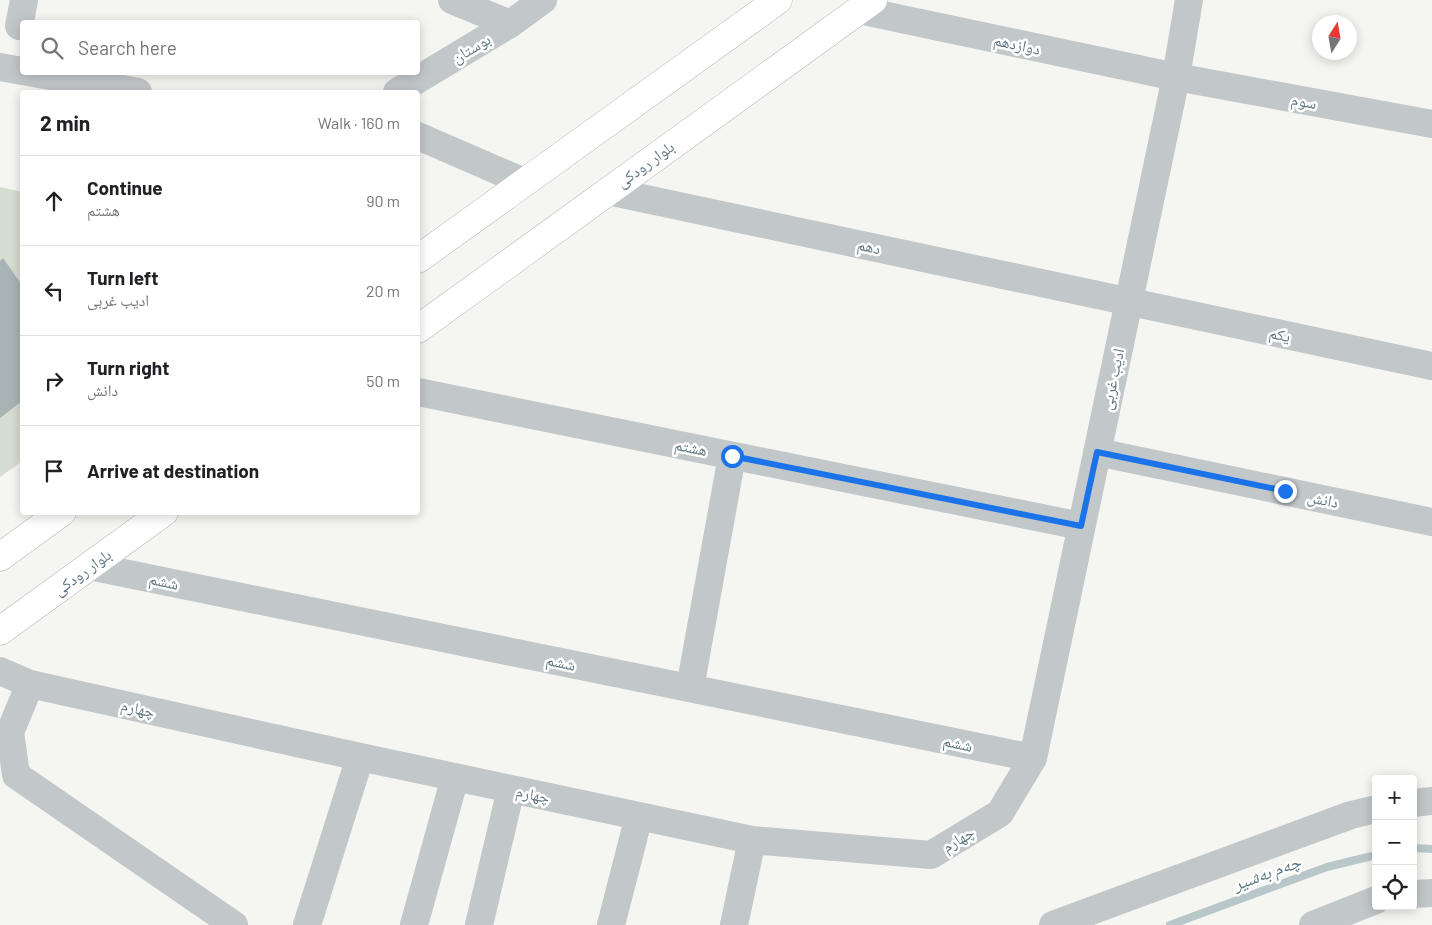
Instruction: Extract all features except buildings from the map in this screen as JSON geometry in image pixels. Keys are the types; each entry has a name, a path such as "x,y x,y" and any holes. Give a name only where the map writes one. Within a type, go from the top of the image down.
{"main road":[{"path":"420,258 778,0"},
{"name":"بلوار رودکی","path":"420,328 866,5"},
{"path":"0,557 58,515"},
{"name":"بلوار رودکی","path":"0,630 160,515"}],"street":[{"path":"20,20 24,0"},
{"path":"452,0 510,24"},
{"name":"بوستان","path":"400,90 510,24 543,0"},
{"name":"ادیب غربی","path":"1033,758 1176,77 1189,0"},
{"name":"دوازدهم","path":"866,5 1176,77"},
{"path":"19,26 20,21"},
{"path":"0,67 20,71"},
{"path":"44,75 127,90"},
{"name":"سوم","path":"1176,77 1432,124"},
{"path":"420,137 524,182"},
{"name":"دهم","path":"608,191 1129,302"},
{"name":"یکم","path":"1129,302 1432,366"},
{"name":"هشتم","path":"420,392 1081,526"},
{"name":"دانش","path":"1097,452 1432,522"},
{"path":"690,688 732,456"},
{"name":"ششم","path":"89,566 1033,758"},
{"name":"چهارم","path":"0,671 30,684 360,757 752,840 931,855 1000,814 1033,758"},
{"path":"30,684 10,732 16,775 234,925"},
{"path":"307,925 360,757"},
{"path":"414,925 454,777"},
{"path":"479,925 511,789"},
{"path":"1417,803 1432,801"},
{"path":"1053,925 1351,815 1372,810"},
{"path":"611,925 639,816"},
{"path":"734,925 752,840"},
{"path":"1417,894 1432,893"},
{"path":"1313,925 1372,902"}],"shaded area":[{"path":"0,187 20,192 20,462 0,477"}],"waterway":[{"name":"چەم بەشیر","path":"1417,848 1432,849"},
{"name":"چەم بەشیر","path":"1170,925 1327,867 1372,856"}],"route":[{"path":"732,456 1081,526 1097,452 1285,491"}]}
